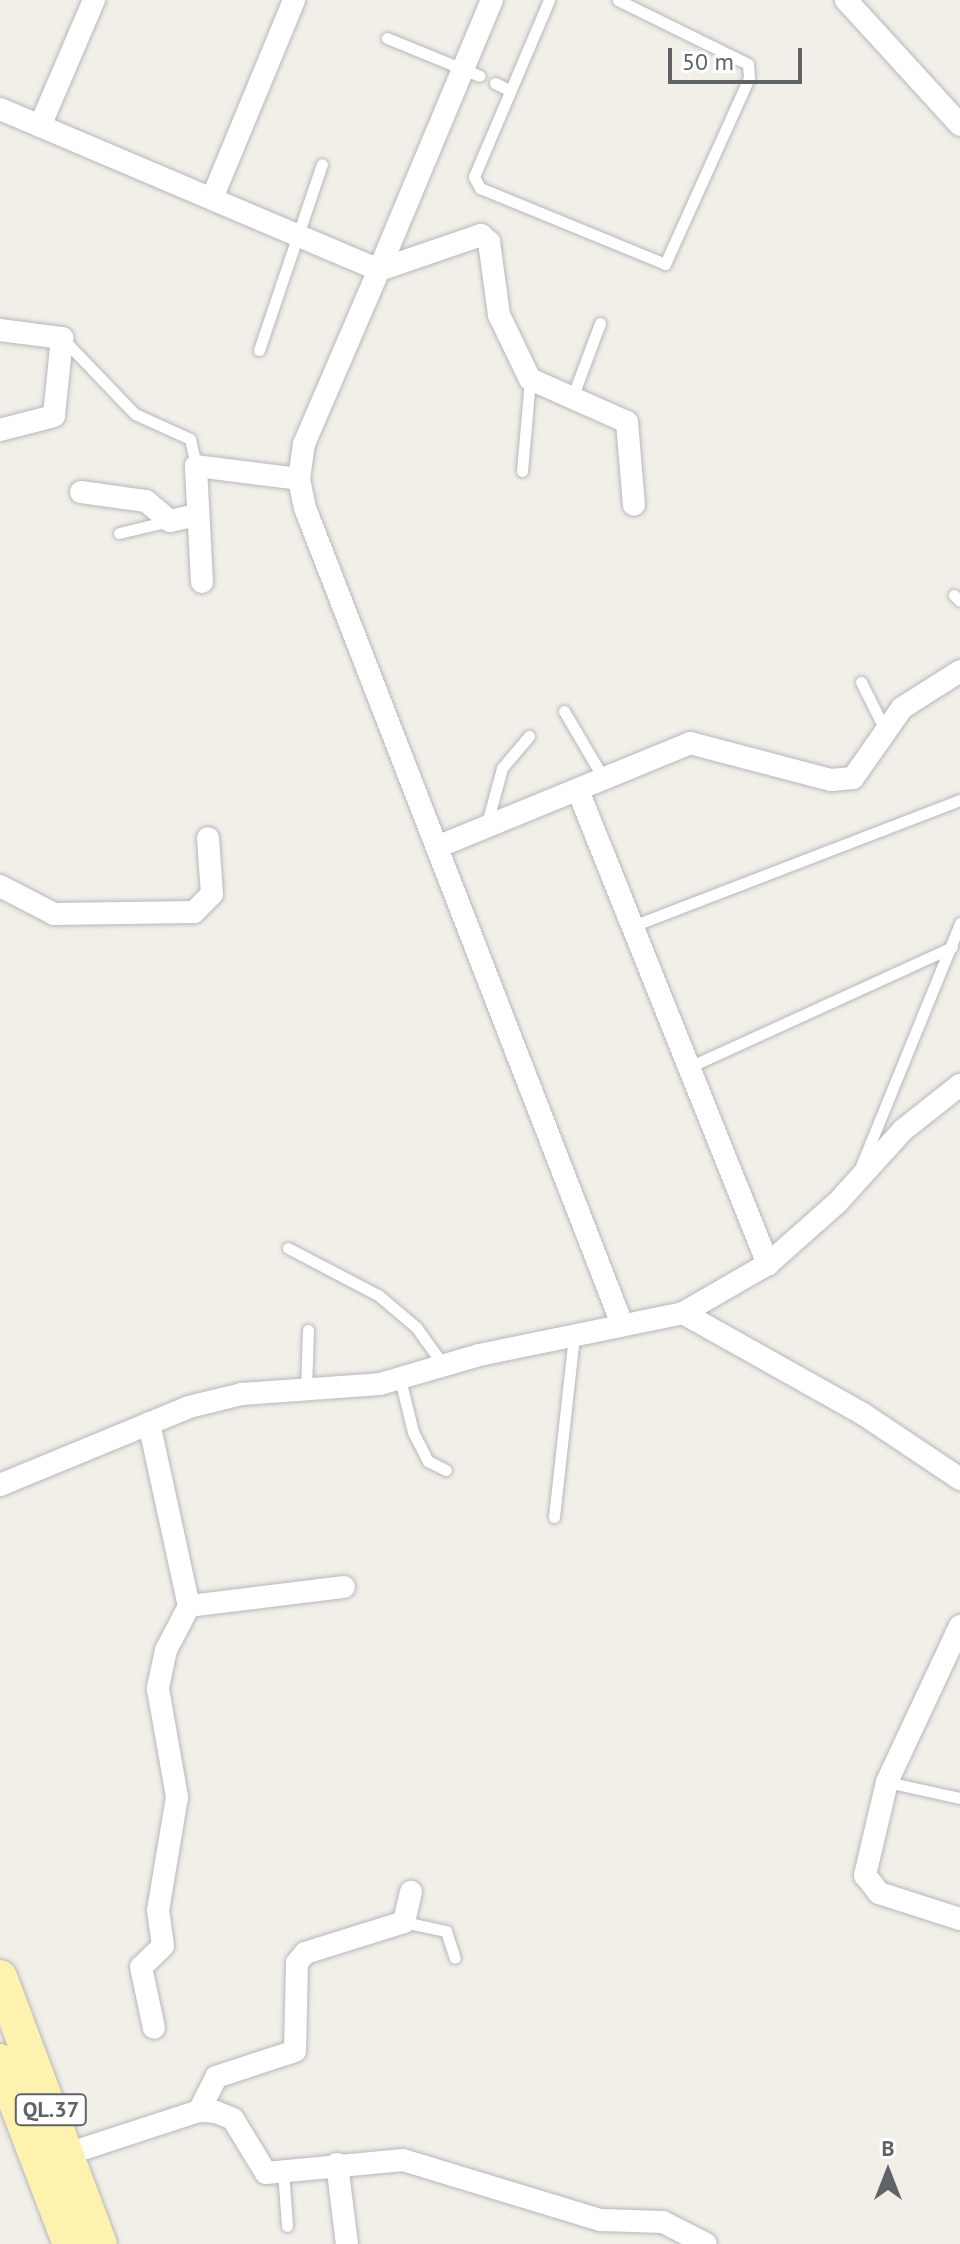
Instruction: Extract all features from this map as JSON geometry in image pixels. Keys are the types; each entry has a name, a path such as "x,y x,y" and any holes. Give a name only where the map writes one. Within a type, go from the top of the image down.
{"main road":[{"name":"QL.37","path":"0,1977 53,2159 70,2244"},
{"name":"QL.37","path":"0,2061 100,2244"}],"street":[{"path":"40,126 94,0"},
{"path":"213,196 294,0"},
{"path":"492,0 472,73 379,270 304,444 299,479 437,847 622,1324"},
{"path":"846,0 960,125"},
{"path":"0,109 296,230 379,270 481,235 489,242 499,315 530,379 627,422 634,505"},
{"path":"0,330 62,338 54,416 0,430"},
{"path":"202,582 196,466 299,479"},
{"path":"81,492 146,501 170,521 197,515"},
{"path":"437,847 579,793 690,743 831,780 853,778 884,728 922,693 960,671"},
{"path":"579,793 768,1264"},
{"path":"0,886 54,914 194,912 212,894 208,838"},
{"path":"0,1485 149,1423 242,1394 400,1379 574,1334 683,1313 768,1264 853,1186 903,1130 960,1085"},
{"path":"683,1313 863,1414 960,1479"},
{"path":"149,1423 189,1606 166,1650 158,1689 177,1797 158,1910 163,1946 141,1967 154,2028"},
{"path":"189,1606 344,1587"},
{"path":"960,1626 955,1652 887,1782 869,1844 868,1886 960,1919"},
{"path":"199,2111 216,2077 295,2051 297,1963 305,1953 404,1922 411,1892"},
{"path":"53,2159 199,2111 233,2119 259,2168 283,2171 403,2160 601,2220 663,2222 706,2244"},
{"path":"337,2164 347,2244"}],"lane":[{"path":"549,0 474,167 480,188 665,264 749,78 748,64 618,0"},
{"path":"387,38 472,73"},
{"path":"495,83 509,90"},
{"path":"259,350 296,230 322,164"},
{"path":"572,398 600,323"},
{"path":"62,338 135,414 190,439 196,466"},
{"path":"522,471 530,379"},
{"path":"119,533 170,521"},
{"path":"861,682 884,728"},
{"path":"564,711 605,781"},
{"path":"486,828 502,768 529,736"},
{"path":"633,926 960,800"},
{"path":"853,1186 960,923"},
{"path":"687,1068 952,947"},
{"path":"288,1248 378,1295 416,1327 444,1366"},
{"path":"306,1390 308,1330"},
{"path":"554,1517 574,1334"},
{"path":"400,1379 413,1432 428,1461 446,1470"},
{"path":"887,1782 960,1798"},
{"path":"404,1922 446,1931 455,1958"},
{"path":"283,2171 287,2226"}]}
